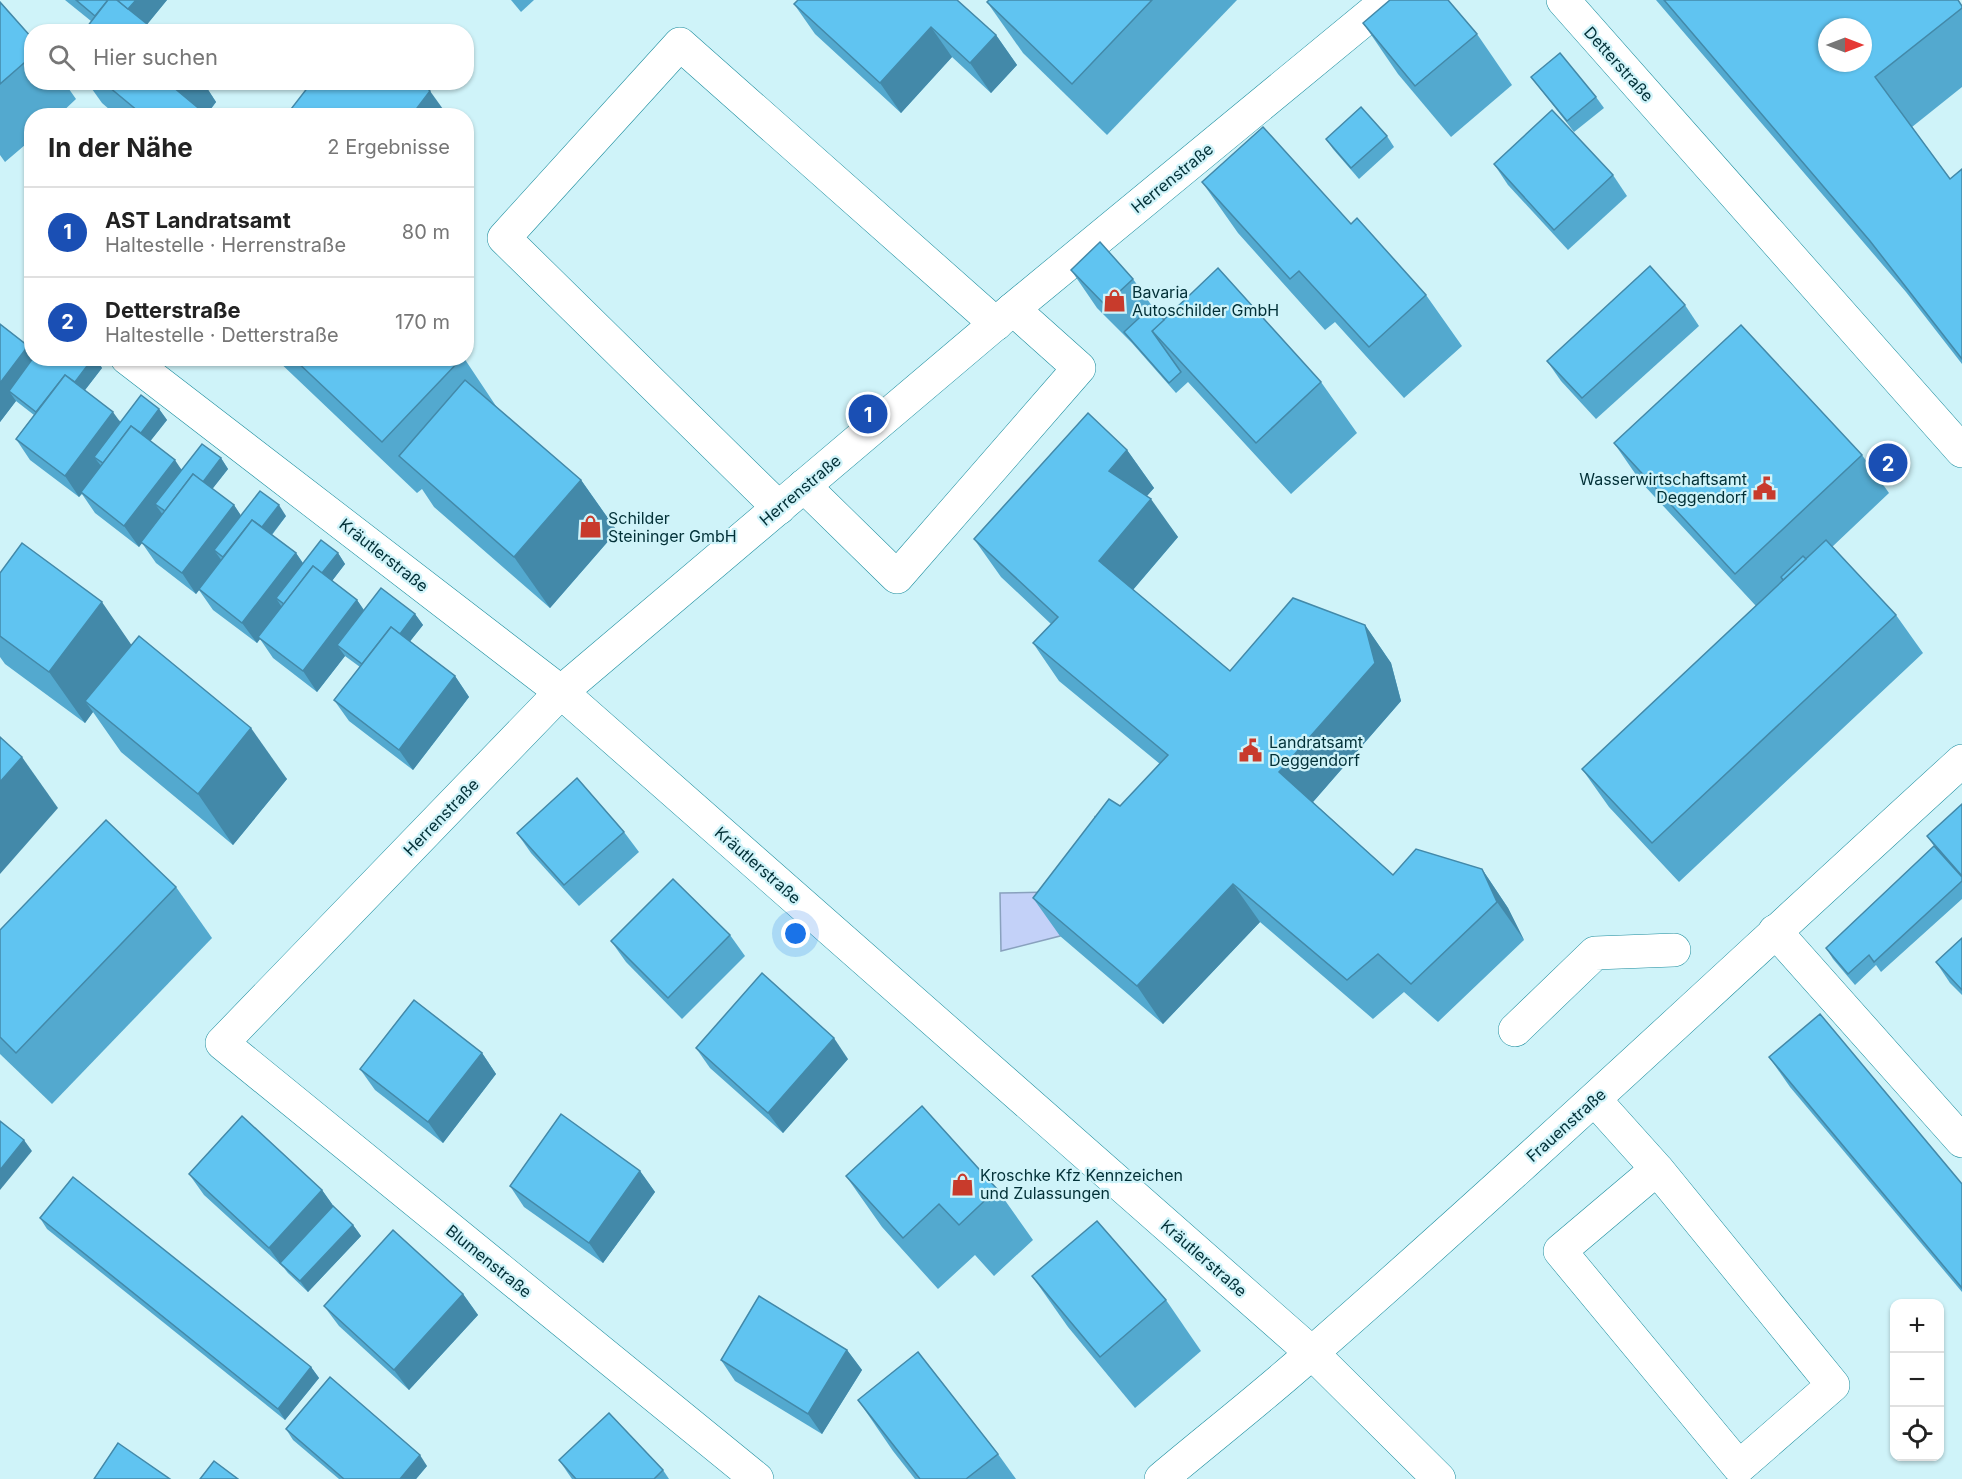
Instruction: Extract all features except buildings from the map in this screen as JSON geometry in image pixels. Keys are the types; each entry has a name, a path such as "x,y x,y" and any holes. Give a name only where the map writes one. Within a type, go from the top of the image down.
{"street":[{"name":"Herrenstraße","path":"222,1043 561,692 1004,316 1388,0"},
{"name":"Detterstraße","path":"1563,0 1962,451"},
{"path":"779,508 504,237 680,44 1004,316 1079,368 897,578 804,486"},
{"name":"Kräutlerstraße","path":"138,366 561,692 1312,1353 1439,1479"},
{"name":"Frauenstraße","path":"1161,1479 1312,1353 1595,1100 1775,931 1962,761"},
{"path":"1775,931 1962,1141"},
{"path":"1515,1030 1594,953 1674,950"},
{"name":"Blumenstraße","path":"222,1043 757,1479"},
{"path":"1595,1100 1657,1169 1833,1385 1739,1467 1560,1251 1657,1169"}],"water":[{"path":"1095,817 1131,844 1060,936 1001,951 1000,893 1052,892 1097,839"}],"place":[{"name":"Bavaria Autoschilder GmbH","path":"1114,301"},
{"name":"AST Landratsamt","path":"868,414"},
{"name":"Detterstraße","path":"1888,463"},
{"name":"Wasserwirtschaftsamt Deggendorf","path":"1765,488"},
{"name":"Schilder Steininger GmbH","path":"590,527"},
{"name":"Landratsamt Deggendorf","path":"1251,751"},
{"name":"Kroschke Kfz Kennzeichen und Zulassungen","path":"962,1184"}]}
